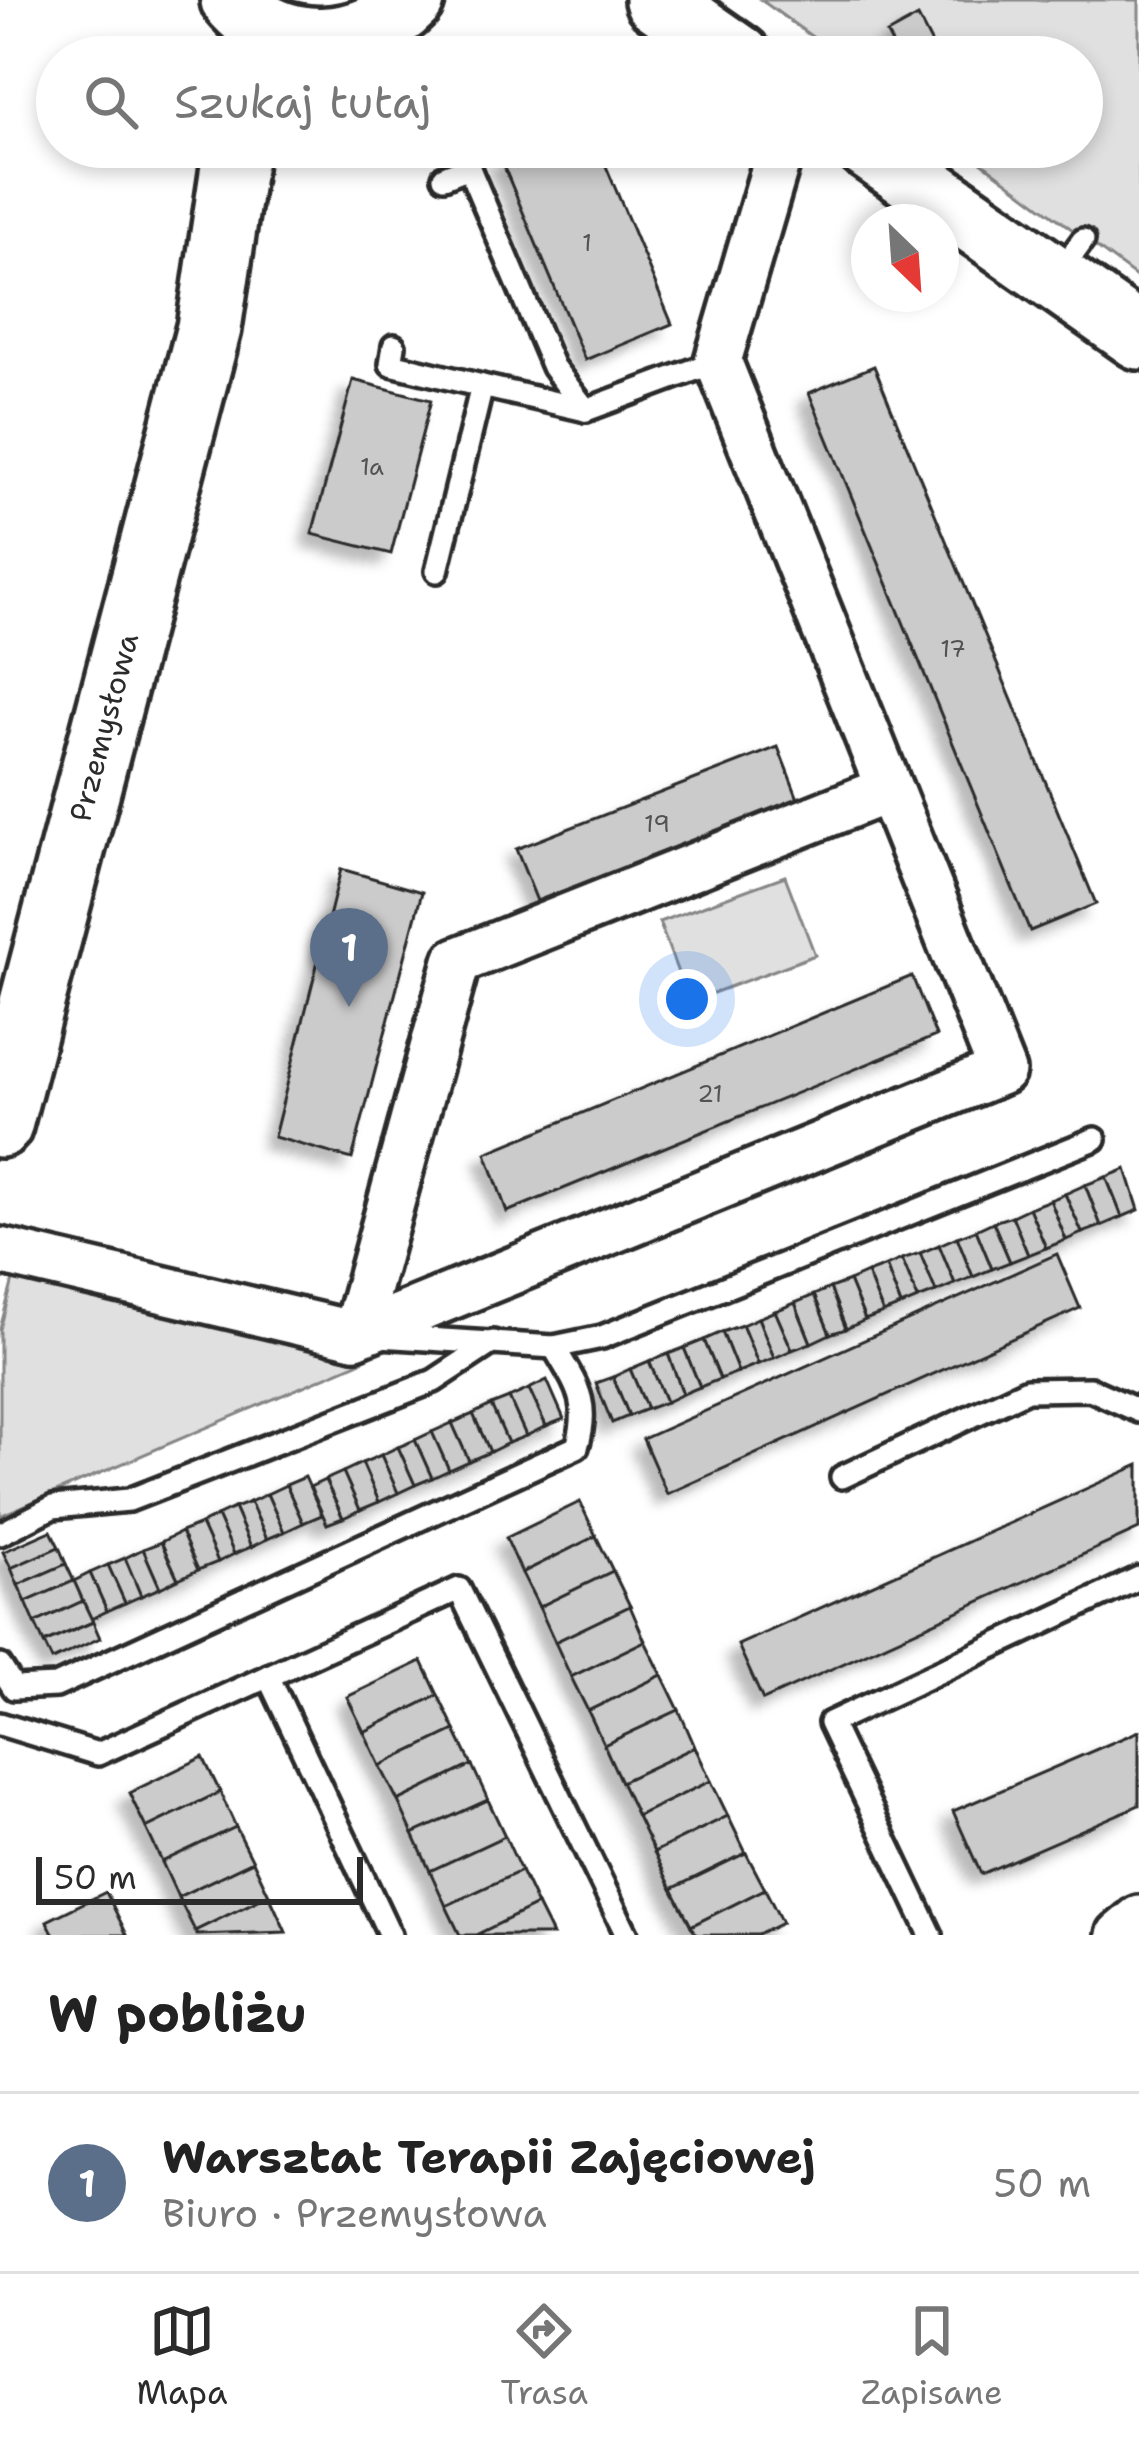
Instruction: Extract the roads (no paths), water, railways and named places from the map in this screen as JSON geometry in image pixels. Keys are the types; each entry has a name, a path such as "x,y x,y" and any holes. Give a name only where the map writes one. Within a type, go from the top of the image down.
{"street":[{"path":"354,36 370,31 412,0"},
{"path":"657,1 708,36"},
{"path":"248,25 290,36"},
{"name":"Przemysłowa","path":"0,1125 209,328 233,168"},
{"name":"Przemysłowa","path":"209,328 271,168"},
{"path":"0,1251 355,1335 1002,1071 718,361 775,168"},
{"path":"898,168 1139,337"},
{"path":"355,1335 457,961 889,789"},
{"path":"1120,1935 1139,1919"}],"lane":[{"path":"444,177 453,168"},
{"path":"469,168 553,367 586,410"},
{"path":"394,346 391,364 586,410 718,361"},
{"path":"436,571 482,386"},
{"path":"355,1335 554,1347 602,1337 1095,1139"},
{"path":"0,1534 53,1507 129,1500 434,1381 494,1342"},
{"path":"0,1666 14,1688 56,1686 578,1447 585,1422 581,1392 554,1347"},
{"path":"842,1477 1027,1390 1090,1389 1139,1411"},
{"path":"931,1935 830,1723 1139,1578"},
{"path":"0,1724 98,1754 459,1589 627,1935"},
{"path":"268,1676 390,1935"}],"place":[{"name":"Warsztat Terapii Zajęciowej","path":"349,1007"}]}
